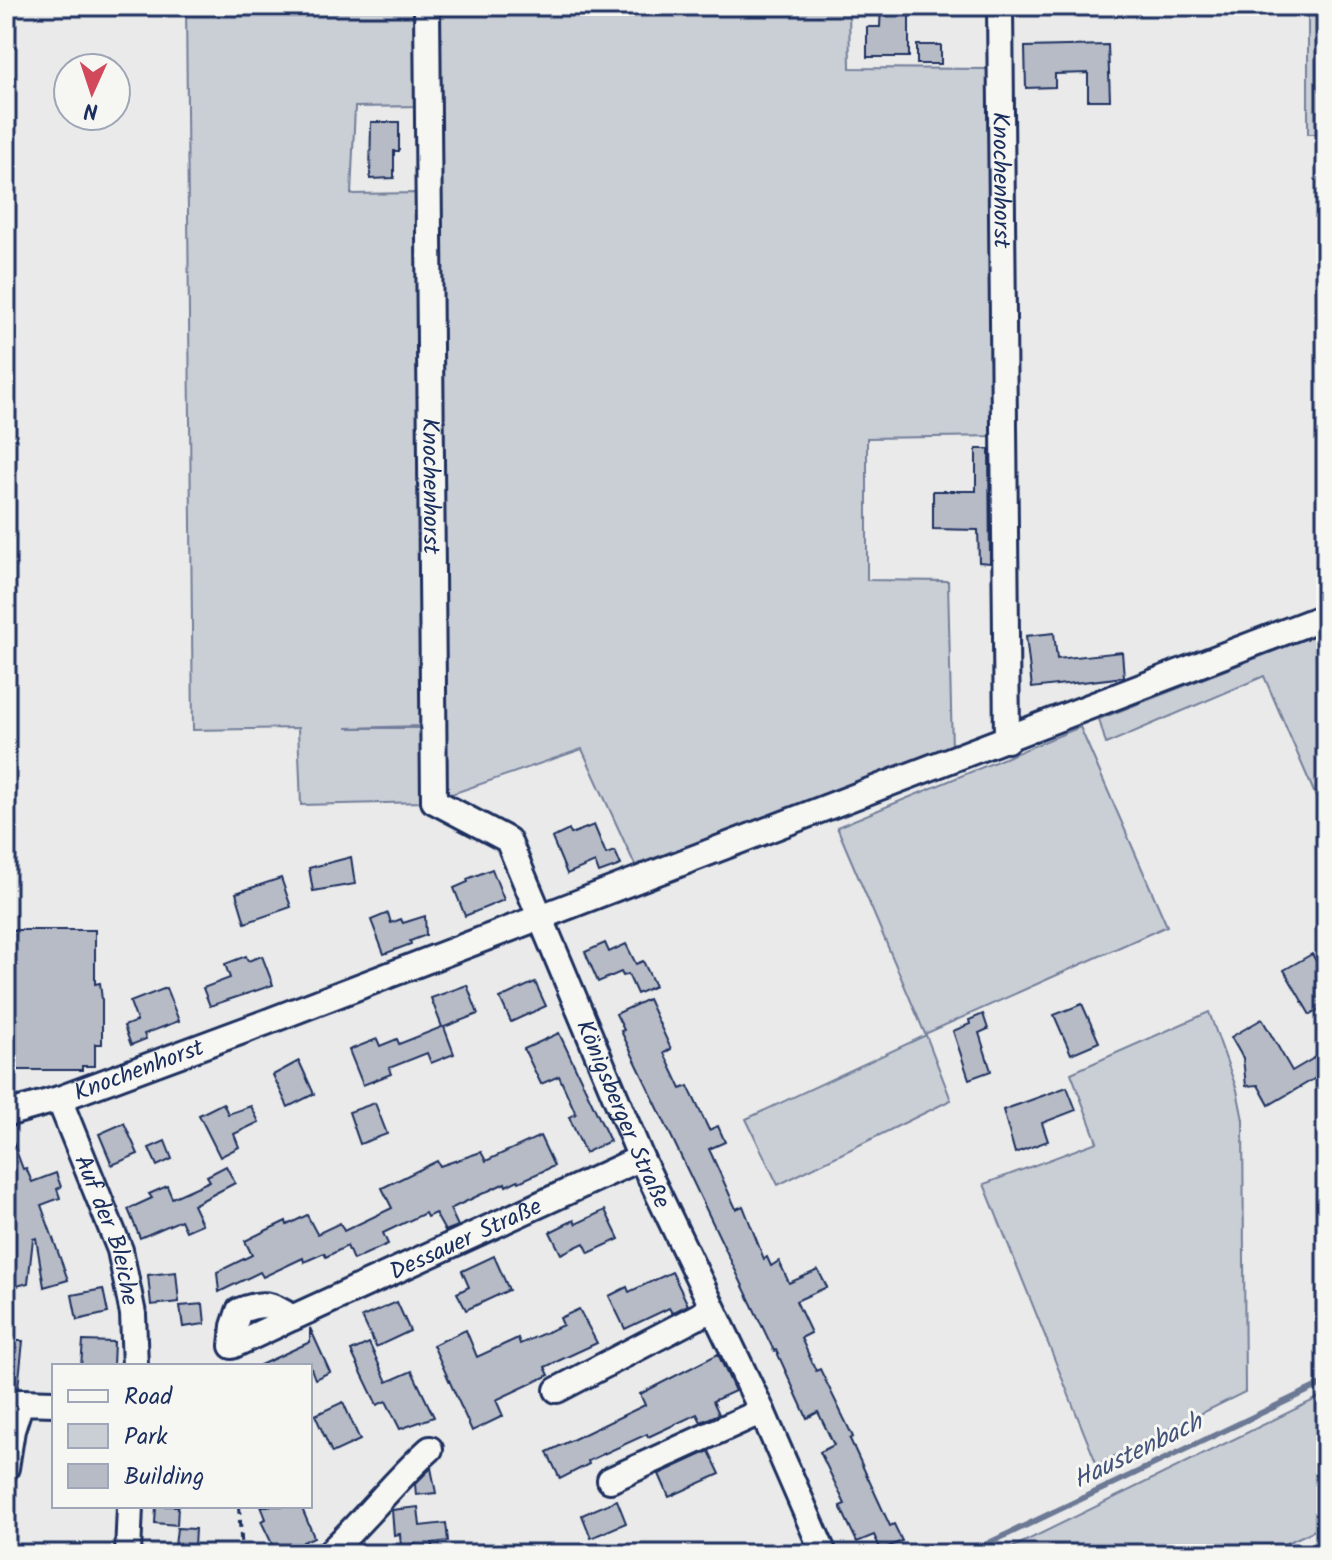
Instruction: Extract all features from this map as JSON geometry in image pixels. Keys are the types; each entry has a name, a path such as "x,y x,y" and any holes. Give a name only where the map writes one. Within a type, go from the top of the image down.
{"street":[{"name":"Knochenhorst","path":"427,6 434,801 508,840 539,917"},
{"name":"Knochenhorst","path":"1000,6 1007,740"},
{"name":"Knochenhorst","path":"6,1114 59,1099 1326,616"},
{"name":"Königsberger Straße","path":"539,917 641,1158 762,1411 824,1554"},
{"name":"Auf der Bleiche","path":"59,1099 120,1250 133,1314 135,1364"},
{"name":"Dessauer Straße","path":"292,1318 641,1158"},
{"path":"557,1390 712,1309"},
{"path":"6,1468 12,1430 21,1402 52,1403"},
{"path":"610,1480 762,1411"},
{"path":"328,1554 354,1530 401,1475 430,1449"},
{"path":"128,1554 130,1508"}],"path":[{"path":"239,1508 242,1554"}],"green space":[{"path":"186,6 418,6 420,106 355,107 351,194 419,193 422,726 346,728 422,728 424,802 301,805 298,728 193,730"},
{"path":"436,6 849,6 850,68 988,69 999,436 867,438 867,580 948,581 952,750 635,865 582,749 446,796 441,777"},
{"path":"1308,6 1326,6 1326,134 1308,134"},
{"path":"1326,631 1326,820 1264,676 1106,744 1099,719"},
{"path":"1080,727 1167,926 925,1034 837,827"},
{"path":"1209,1012 1237,1090 1243,1120 1245,1392 1097,1465 984,1184 1097,1142 1071,1073"},
{"path":"926,1035 951,1100 778,1185 746,1119"},
{"path":"1326,1394 1326,1525 1263,1554 999,1554"}],"building":[{"path":"881,6 909,6 909,57 867,57 867,27 880,27"},
{"path":"917,45 941,45 941,64 917,64"},
{"path":"1108,45 1110,100 1088,100 1088,73 1055,74 1055,87 1026,88 1025,47"},
{"path":"371,122 399,122 399,151 394,151 394,178 370,179"},
{"path":"976,449 989,449 990,563 979,562 978,530 933,529 933,491 976,491"},
{"path":"1054,633 1057,659 1122,652 1124,677 1032,688 1026,636"},
{"path":"594,825 606,854 615,851 621,865 599,873 595,862 567,874 552,838 569,830 571,834"},
{"path":"351,857 355,884 313,891 309,868"},
{"path":"492,869 504,900 465,916 454,888"},
{"path":"281,878 291,907 245,923 236,893"},
{"path":"388,913 391,923 401,919 403,923 425,916 426,935 384,954 371,920"},
{"path":"6,930 95,930 95,984 100,983 102,1044 95,1044 95,1066 82,1066 82,1070 6,1070"},
{"path":"605,943 609,952 626,944 636,964 643,961 655,986 637,994 628,974 623,976 621,972 598,982 585,952"},
{"path":"1312,954 1326,978 1326,1006 1310,1015 1284,970"},
{"path":"246,956 248,961 262,956 273,985 210,1006 203,988 230,978 225,964"},
{"path":"535,982 546,1006 511,1022 500,998"},
{"path":"467,985 478,1014 444,1027 454,1054 431,1063 427,1053 389,1068 391,1074 363,1085 349,1050 377,1039 380,1046 397,1039 399,1044 442,1027 431,998"},
{"path":"166,988 179,1021 144,1034 146,1039 131,1045 124,1026 137,1021 130,1002"},
{"path":"648,999 671,1049 664,1053 681,1089 688,1086 709,1130 718,1126 725,1142 709,1149 736,1209 743,1206 764,1259 767,1257 771,1266 779,1261 789,1283 818,1270 827,1287 796,1301 811,1333 801,1338 816,1371 820,1369 853,1437 850,1439 890,1526 894,1524 902,1541 881,1550 874,1535 857,1542 840,1506 845,1504 820,1452 834,1445 818,1412 807,1418 621,1031 624,1030 616,1014"},
{"path":"1082,1004 1099,1042 1071,1054 1054,1015"},
{"path":"983,1014 988,1029 979,1033 991,1071 969,1079 953,1031"},
{"path":"1262,1019 1292,1071 1326,1051 1326,1072 1269,1105 1258,1085 1246,1086 1243,1058 1231,1037"},
{"path":"559,1033 610,1141 585,1153 569,1117 576,1114 559,1076 541,1084 524,1049"},
{"path":"299,1061 314,1094 288,1107 273,1075"},
{"path":"1067,1087 1076,1110 1042,1123 1048,1141 1015,1153 1003,1110"},
{"path":"223,1103 228,1114 251,1106 259,1122 234,1134 239,1147 220,1157 199,1115"},
{"path":"375,1103 387,1134 360,1144 349,1112"},
{"path":"124,1123 138,1154 112,1165 99,1134"},
{"path":"8,1129 23,1169 26,1168 32,1182 56,1173 61,1187 57,1189 60,1198 41,1205 68,1280 44,1287 36,1238 33,1239 28,1283 6,1289"},
{"path":"540,1136 554,1166 519,1182 506,1186 505,1183 450,1209 458,1226 445,1231 435,1213 427,1217 425,1213 383,1233 388,1244 353,1260 347,1246 326,1257 324,1253 304,1262 303,1258 263,1277 260,1272 219,1292 217,1272 252,1255 245,1241 265,1231 307,1215 317,1234 340,1223 344,1231 392,1208 382,1188 437,1161 440,1166 481,1152 486,1161"},
{"path":"165,1141 172,1159 157,1166 149,1148"},
{"path":"226,1166 235,1183 193,1205 202,1224 186,1231 181,1220 140,1238 128,1209 152,1198 149,1194 167,1186 172,1198 210,1181 207,1176"},
{"path":"605,1210 619,1239 589,1253 584,1243 561,1254 550,1232"},
{"path":"494,1256 509,1290 466,1310 457,1293 469,1287 462,1271"},
{"path":"176,1272 179,1302 151,1305 148,1275"},
{"path":"672,1272 688,1305 672,1313 669,1308 625,1329 609,1296 627,1287 629,1292"},
{"path":"103,1289 108,1313 77,1320 72,1295"},
{"path":"397,1302 410,1331 376,1347 362,1317"},
{"path":"203,1304 205,1324 183,1327 180,1306"},
{"path":"579,1309 597,1343 545,1367 549,1375 496,1400 503,1416 472,1431 433,1345 466,1330 477,1357 518,1338 520,1344 563,1325 560,1318"},
{"path":"310,1328 330,1372 315,1379 312,1364 262,1364 310,1342"},
{"path":"7,1341 23,1341 18,1388 6,1398"},
{"path":"83,1341 114,1342 113,1364 81,1364"},
{"path":"369,1343 387,1382 412,1371 434,1417 400,1429 386,1401 377,1405 351,1351"},
{"path":"718,1354 735,1391 713,1401 719,1414 701,1422 697,1414 648,1437 647,1434 588,1461 589,1464 560,1479 547,1452 645,1405 640,1394"},
{"path":"343,1402 360,1440 332,1453 315,1415"},
{"path":"709,1451 720,1474 669,1497 659,1474"},
{"path":"431,1468 436,1493 416,1495 415,1484"},
{"path":"617,1500 626,1523 591,1538 582,1515"},
{"path":"418,1507 420,1526 446,1523 448,1541 432,1543 433,1554 416,1554 415,1544 401,1546 400,1534 394,1535 392,1510"},
{"path":"156,1508 178,1508 177,1525 155,1523"},
{"path":"262,1508 302,1508 314,1537 303,1542 308,1554 282,1554 278,1546 274,1548 261,1521 266,1519"},
{"path":"177,1528 195,1529 194,1547 175,1546"}],"waterway":[{"name":"Haustenbach","path":"966,1554 1326,1382"}]}
